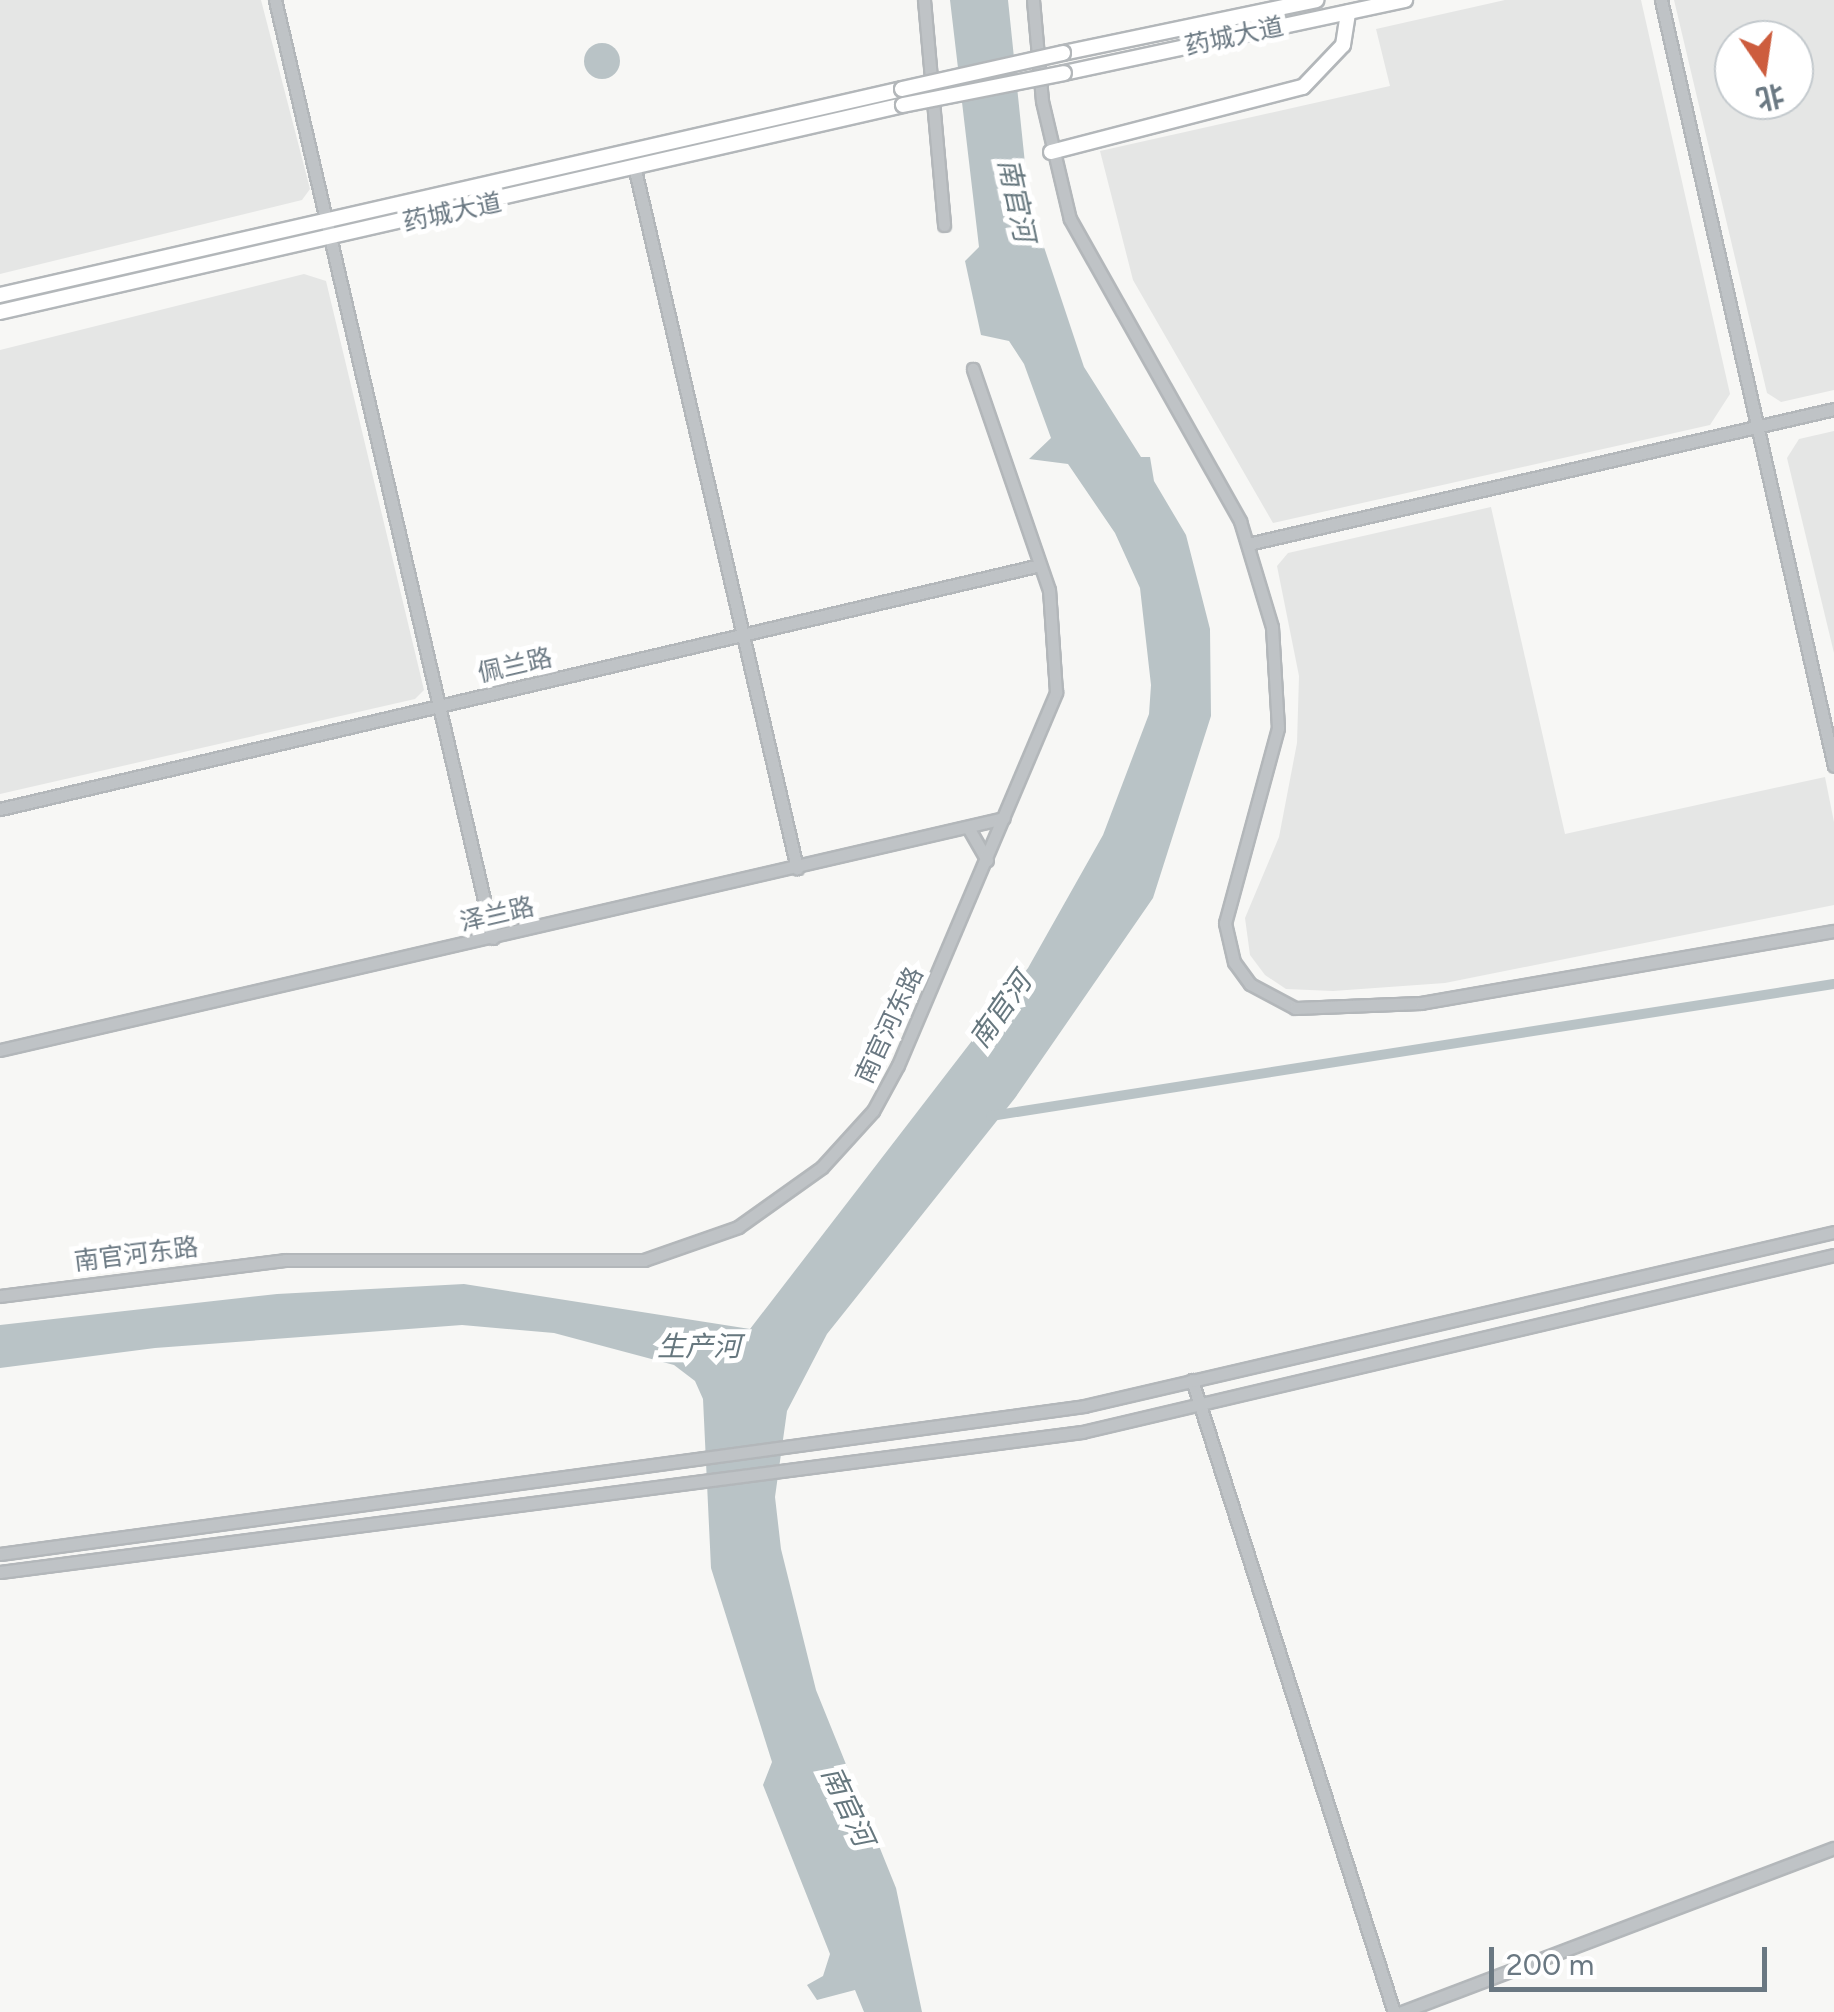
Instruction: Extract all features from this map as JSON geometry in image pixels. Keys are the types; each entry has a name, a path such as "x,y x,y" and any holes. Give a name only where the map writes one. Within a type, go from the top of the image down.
{"main road":[{"name":"药城大道","path":"0,312 902,89 1317,0"},
{"name":"药城大道","path":"0,296 635,170 903,105 1404,0"},
{"path":"1051,152 1303,87 1343,46 1348,12"}],"street":[{"path":"276,0 493,938"},
{"path":"924,0 944,225"},
{"path":"1033,0 1051,152 1070,218 1248,544 1272,627 1278,728 1225,923 1234,962 1250,984 1295,1008 1421,1003 1834,932"},
{"path":"1662,0 1834,766"},
{"path":"635,170 797,868"},
{"name":"南官河东路","path":"0,1296 284,1260 619,1262 709,1240 798,1186 873,1111 987,860 1056,692 1055,623 1040,565 973,369"},
{"path":"1248,544 1834,409"},
{"name":"佩兰路","path":"0,810 1040,565"},
{"name":"泽兰路","path":"0,1050 1004,818"},
{"path":"969,829 987,860"},
{"path":"0,1554 1084,1406 1834,1232"},
{"path":"0,1572 1082,1432 1834,1255"},
{"path":"1192,1380 1394,2012"},
{"path":"1402,2012 1834,1848"}],"shaded area":[{"path":"0,0 261,0 310,189 302,200 0,274"},
{"path":"1505,0 1641,0 1730,394 1710,425 1273,523 1133,280 1100,151 1390,86 1376,29"},
{"path":"1674,0 1834,0 1834,390 1781,402 1767,393"},
{"path":"304,274 326,281 424,690 415,699 0,794 0,350"},
{"path":"1834,431 1834,653 1787,458 1799,439"},
{"path":"1491,507 1565,834 1825,777 1834,822 1834,905 1445,983 1333,991 1286,989 1265,975 1250,955 1245,918 1279,837 1297,743 1299,676 1277,566 1288,553"}],"water":[{"path":"950,0 1008,0 1029,202 1084,367 1141,457 1150,457 1154,481 1186,535 1210,629 1211,716 1153,898 1015,1098 827,1334 787,1411 775,1497 781,1549 816,1690 896,1888 922,2012 864,2012 855,1990 817,2000 807,1985 823,1976 830,1954 763,1785 772,1762 711,1568 703,1399 695,1381 674,1365 554,1333 462,1325 155,1348 0,1368 0,1325 277,1294 464,1284 750,1329 1028,968 1103,835 1149,714 1151,685 1140,588 1115,533 1068,464 1029,459 1051,438 1024,364 1009,341 981,335 965,261 979,247"},
{"path":"602,43 615,48 620,61 615,74 602,79 589,74 584,61 589,48"}],"waterway":[{"path":"991,1116 1834,984"}],"water label":[{"name":"南官河","path":"1017,200"},
{"name":"南官河","path":"1000,1010"},
{"name":"生产河","path":"699,1346"},
{"name":"南官河","path":"848,1806"}]}
